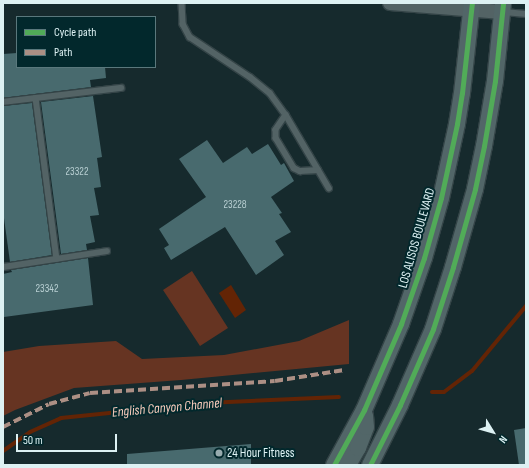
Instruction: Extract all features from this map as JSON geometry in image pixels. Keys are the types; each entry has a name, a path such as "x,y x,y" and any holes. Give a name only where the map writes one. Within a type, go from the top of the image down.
{"main road":[{"name":"LOS ALISOS BOULEVARD","path":"334,465 364,410 416,284 441,198 451,156 462,93 472,6"},
{"path":"370,465 409,386 433,330 453,267 475,189 492,100 502,8"},
{"path":"348,465 358,448 366,428 364,410"}],"street":[{"path":"390,3 502,8"}],"lane":[{"path":"182,3 183,24 190,37 250,77 270,93 286,115 329,188"},
{"path":"502,8 526,14"},
{"path":"3,102 121,88"},
{"path":"36,98 57,259"},
{"path":"286,115 276,130 276,138 294,168 300,171 318,170"},
{"path":"3,267 107,251"}],"shaded area":[{"path":"192,271 228,328 200,346 163,290"},
{"path":"231,285 246,310 235,318 219,293"},
{"path":"349,320 349,364 181,380 74,388 3,416 3,352 39,346 116,341 142,359 224,355 299,341"}],"building":[{"path":"16,53 16,68 105,68 106,78 90,80 91,87 3,98 3,54"},
{"path":"93,96 102,157 97,158 101,187 94,188 99,215 90,216 95,242 86,244 87,250 61,254 41,102"},
{"path":"32,103 52,255 10,262 3,211 3,106"},
{"path":"207,140 223,163 247,147 252,154 268,144 281,165 284,163 294,181 271,197 282,213 279,214 291,232 275,241 284,255 256,275 225,227 171,260 164,248 169,245 159,229 206,197 179,159"},
{"path":"88,258 93,305 4,317 3,274 12,272 11,270"},
{"path":"526,428 526,465 519,465 514,430"},
{"path":"251,444 251,465 127,465 127,454"}],"waterway":[{"name":"English Canyon Channel","path":"432,392 444,392 472,371 526,306"},
{"name":"English Canyon Channel","path":"3,451 30,432 61,418 206,403 339,397"}],"marked path":[{"path":"3,427 49,404 90,393 275,381 344,370"}],"cycle path":[{"path":"334,465 364,410 401,324 424,258 441,198 457,124 472,3"},
{"path":"370,465 400,405 433,329 453,267 475,189 484,146 495,81 503,3"}],"place":[{"name":"24 Hour Fitness","path":"219,453"}]}
